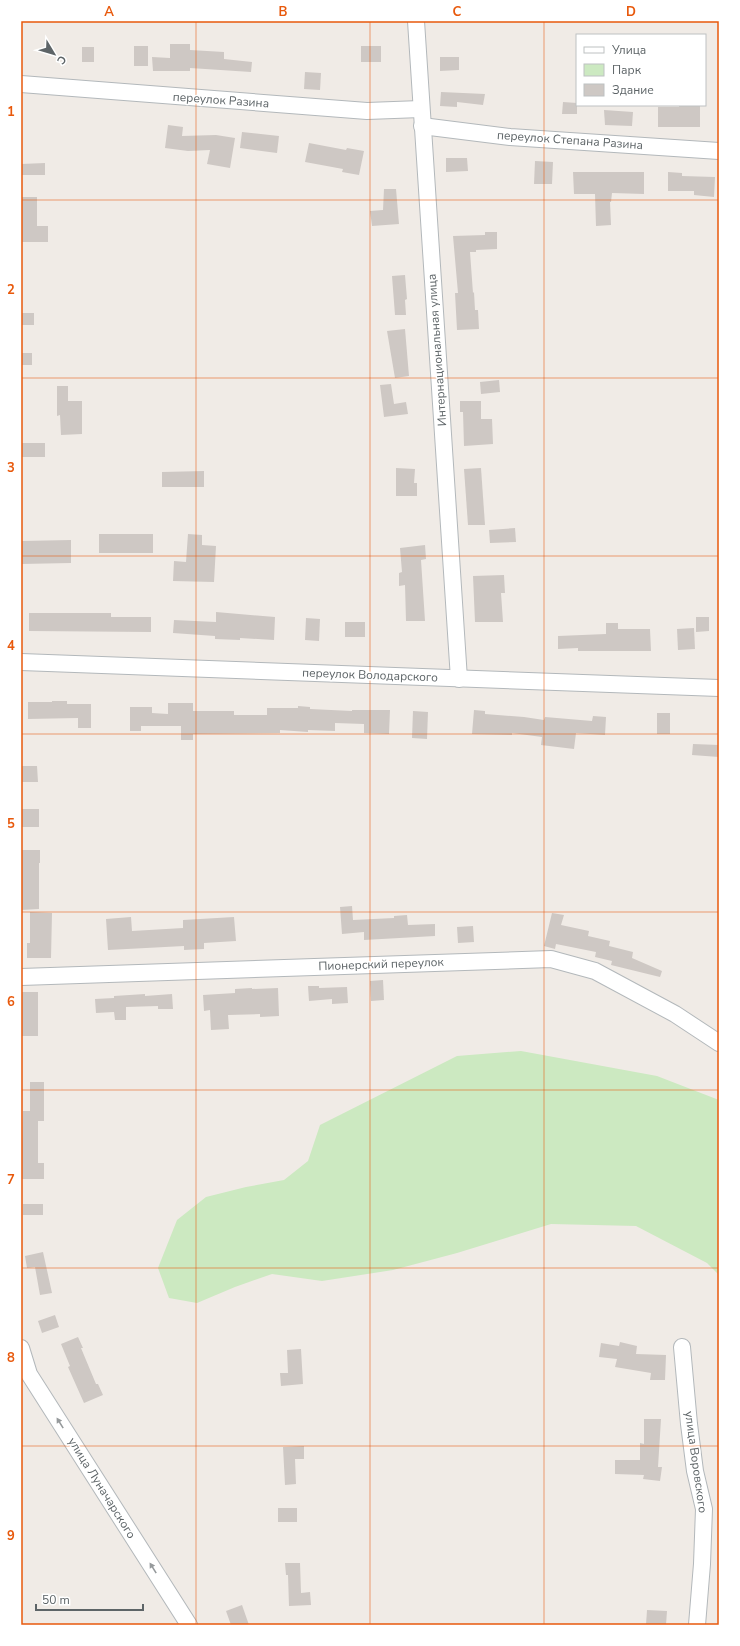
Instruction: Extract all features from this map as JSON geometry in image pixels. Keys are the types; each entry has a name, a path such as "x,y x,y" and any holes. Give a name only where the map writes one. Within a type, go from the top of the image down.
{"street":[{"name":"Интернациональная улица","path":"416,21 459,679"},
{"name":"переулок Разина","path":"21,84 367,111 421,109"},
{"name":"переулок Степана Разина","path":"422,126 510,137 719,151"},
{"name":"переулок Володарского","path":"21,662 719,688"},
{"name":"Пионерский переулок","path":"21,977 551,959 595,971 675,1014 719,1043"},
{"name":"улица Воровского","path":"682,1347 694,1463 704,1509 702,1564 697,1625"},
{"name":"улица Луначарского","path":"21,1348 29,1374 189,1625"}],"green space":[{"path":"521,1051 657,1076 719,1100 719,1275 707,1263 636,1226 551,1224 457,1253 393,1270 322,1281 272,1274 235,1287 197,1303 169,1298 158,1268 177,1220 206,1197 246,1187 284,1180 308,1161 320,1125 457,1056"}],"building":[{"path":"170,44 190,44 190,50 224,52 224,59 252,62 251,72 190,68 190,71 153,71 152,57 170,58"},
{"path":"134,46 148,46 148,66 134,66"},
{"path":"361,46 381,46 381,62 361,62"},
{"path":"82,47 94,47 94,62 82,62"},
{"path":"440,57 459,57 459,70 440,71"},
{"path":"305,72 321,73 320,90 304,89"},
{"path":"441,92 485,94 483,105 457,102 457,107 440,106"},
{"path":"563,102 576,103 577,114 562,114"},
{"path":"700,106 700,127 658,127 658,107"},
{"path":"604,110 633,112 632,126 605,125"},
{"path":"168,125 183,127 182,136 216,135 235,138 230,168 207,164 210,150 188,151 165,148"},
{"path":"242,132 279,136 277,153 240,148"},
{"path":"309,143 346,150 347,148 364,151 359,175 342,172 343,169 305,162"},
{"path":"446,158 467,158 468,171 446,172"},
{"path":"535,161 553,162 552,184 534,184"},
{"path":"45,163 45,175 21,175 21,164"},
{"path":"573,172 644,172 644,194 612,193 610,202 611,225 596,226 595,194 574,194"},
{"path":"668,172 682,173 682,176 715,177 714,197 694,195 694,191 668,191"},
{"path":"384,189 396,189 399,224 372,226 370,211 383,210"},
{"path":"21,197 37,197 37,226 48,226 48,242 21,242"},
{"path":"485,232 497,232 497,249 476,250 476,252 470,252 473,293 474,292 475,310 478,310 479,329 457,330 455,293 458,293 453,236 485,235"},
{"path":"405,275 407,299 405,300 406,315 395,315 392,276"},
{"path":"21,313 34,313 34,325 21,325"},
{"path":"405,329 409,376 395,378 387,331"},
{"path":"21,353 32,353 32,365 21,365"},
{"path":"499,380 500,392 481,394 480,382"},
{"path":"391,384 394,404 406,402 408,414 384,417 380,385"},
{"path":"57,386 68,386 68,401 82,401 82,434 61,435 60,415 57,416"},
{"path":"460,401 481,401 481,419 492,419 493,444 464,446 463,412 460,412"},
{"path":"21,443 45,443 45,457 21,457"},
{"path":"396,468 415,469 414,483 417,483 417,496 396,496"},
{"path":"481,468 485,525 468,525 464,469"},
{"path":"204,471 204,487 162,487 162,472"},
{"path":"515,528 516,542 490,543 489,530"},
{"path":"99,534 153,534 153,553 99,553"},
{"path":"188,534 202,535 202,545 216,546 214,582 173,581 174,561 186,562"},
{"path":"71,540 71,563 21,564 21,541"},
{"path":"425,545 426,559 421,560 425,621 406,621 405,585 399,586 399,573 402,572 400,548"},
{"path":"504,575 505,593 501,593 503,622 475,622 473,576"},
{"path":"216,612 275,617 274,640 240,638 240,640 215,639 215,636 173,633 174,620 216,622"},
{"path":"29,613 111,613 111,617 151,617 151,632 29,631"},
{"path":"696,617 709,617 709,631 696,632"},
{"path":"306,618 320,619 319,641 305,640"},
{"path":"345,622 365,622 365,637 345,637"},
{"path":"606,623 618,623 618,629 650,629 651,651 578,651 578,648 558,649 558,636 606,634"},
{"path":"694,628 695,649 678,650 677,629"},
{"path":"67,701 67,704 91,704 91,728 78,728 78,718 28,719 28,702"},
{"path":"168,703 193,703 193,711 234,711 234,715 267,715 267,708 298,708 298,706 310,707 310,709 352,711 390,710 389,734 364,733 364,724 335,723 335,731 308,730 308,732 280,730 280,733 193,734 193,740 181,740 181,726 141,726 141,731 130,731 130,707 152,707 152,713 168,714"},
{"path":"474,710 485,711 485,714 544,720 545,717 592,721 593,716 606,717 605,735 576,733 574,749 541,745 542,737 512,733 512,735 472,734"},
{"path":"413,711 428,712 427,739 412,738"},
{"path":"657,713 670,713 670,734 657,734"},
{"path":"693,744 719,745 719,757 692,755"},
{"path":"21,766 37,766 38,782 21,782"},
{"path":"21,809 39,809 39,827 21,827"},
{"path":"21,850 40,850 39,909 21,910"},
{"path":"352,906 353,920 394,918 394,916 407,915 408,925 435,924 435,936 364,940 364,932 342,934 340,907"},
{"path":"30,912 52,913 51,958 27,958 27,943 30,943"},
{"path":"552,913 564,915 561,925 589,931 588,936 610,941 609,946 633,952 632,958 662,971 660,977 611,965 612,961 595,957 596,952 556,944 555,949 544,946"},
{"path":"131,917 132,931 183,928 183,920 234,917 236,941 204,943 204,949 184,950 184,946 108,950 106,919"},
{"path":"473,926 474,942 458,943 457,927"},
{"path":"383,980 384,1000 371,1001 370,981"},
{"path":"308,986 319,986 319,988 347,987 348,1003 332,1004 332,999 309,1001"},
{"path":"278,988 279,1016 260,1017 260,1014 228,1015 229,1029 211,1030 210,1010 204,1011 203,995 235,993 235,989"},
{"path":"21,992 38,992 38,1036 21,1036"},
{"path":"145,994 145,996 172,994 173,1009 158,1009 158,1006 126,1007 126,1020 115,1020 114,1012 96,1013 95,999"},
{"path":"30,1082 44,1082 44,1121 38,1121 38,1163 44,1163 44,1179 21,1179 23,1111 30,1111"},
{"path":"23,1204 43,1204 43,1215 23,1215"},
{"path":"43,1252 52,1293 40,1295 35,1267 27,1268 25,1256"},
{"path":"55,1315 59,1327 42,1333 38,1321"},
{"path":"78,1337 96,1384 98,1384 103,1395 84,1403 68,1367 70,1366 61,1344"},
{"path":"620,1342 637,1346 636,1354 666,1355 665,1380 650,1380 651,1373 615,1367 617,1359 599,1357 601,1343 619,1346"},
{"path":"301,1349 303,1384 281,1386 280,1373 288,1373 287,1350"},
{"path":"644,1419 661,1419 658,1467 662,1467 660,1481 643,1479 644,1475 615,1474 615,1460 640,1460 640,1443 644,1444"},
{"path":"304,1446 304,1459 295,1459 296,1484 285,1485 283,1447"},
{"path":"278,1508 297,1508 297,1522 278,1522"},
{"path":"285,1563 300,1563 301,1593 310,1592 311,1605 289,1606 288,1575 286,1575"},
{"path":"242,1605 249,1625 231,1625 226,1611"},
{"path":"647,1610 667,1611 666,1625 646,1625"}]}
